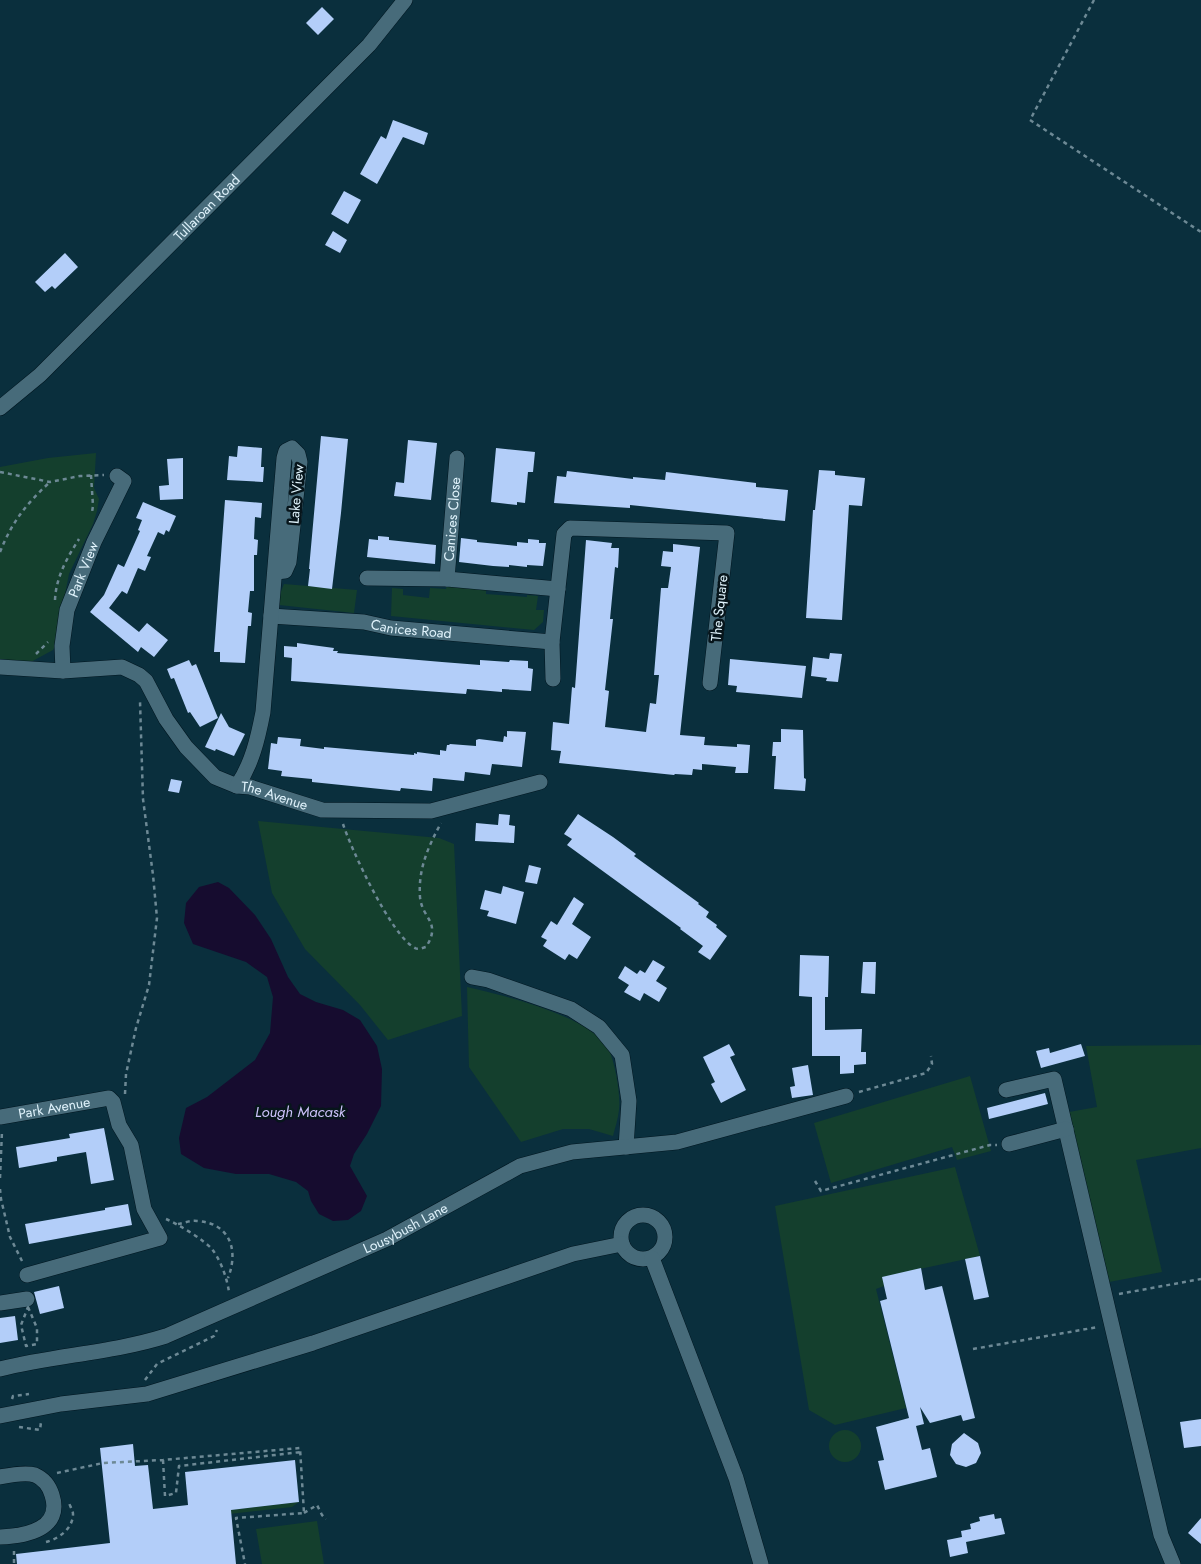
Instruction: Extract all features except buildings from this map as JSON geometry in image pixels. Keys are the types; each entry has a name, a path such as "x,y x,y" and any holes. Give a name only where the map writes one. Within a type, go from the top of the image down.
{"street":[{"name":"Tullaroan Road","path":"0,408 40,375 369,45 405,0"},
{"name":"Lake View","path":"237,786 246,772 259,732 267,673 284,458 286,451 292,448 298,454 300,462 289,562 284,571 276,572"},
{"name":"Canices Close","path":"447,580 457,458"},
{"name":"Park View","path":"63,671 62,646 67,610 94,542 115,480"},
{"name":"The Square","path":"558,589 564,534 570,528 727,533 710,683"},
{"name":"Canices Close","path":"366,578 447,580 558,589"},
{"path":"553,679 552,642 558,589"},
{"name":"Canices Road","path":"271,616 364,622 392,628 552,642"},
{"path":"0,667 63,671 122,667 139,675"},
{"name":"The Avenue","path":"139,675 146,681 166,719 186,747 215,777 237,786 250,787 322,810 431,811 540,782"},
{"path":"472,977 488,980 571,1009 599,1028 622,1055 629,1101 626,1147"},
{"path":"1006,1090 1054,1079 1161,1535 1173,1564"},
{"name":"Lousybush Lane","path":"0,1369 30,1361 140,1344 166,1336 387,1239 520,1166 572,1152 677,1142 846,1096"},
{"name":"Park Avenue","path":"1,1117 109,1098 113,1102 120,1125 131,1145 144,1209 160,1238 27,1275"},
{"path":"1009,1144 1066,1129"},
{"path":"646,1215 657,1219 664,1228 666,1239 662,1250 652,1258 646,1260 636,1259 628,1254 622,1244 621,1233 626,1223 635,1216 646,1215"},
{"path":"0,1416 61,1404 147,1394 314,1343 573,1254 622,1244"},
{"path":"652,1258 736,1478 761,1564"},
{"path":"0,1303 27,1303"},
{"path":"0,1477 33,1475 43,1480 49,1486 55,1503 53,1517 46,1524 28,1534 0,1537"}],"path":[{"path":"1094,0 1030,120 1201,232"},
{"path":"0,472 50,482 91,475 110,475 115,480"},
{"path":"91,475 93,506 91,514"},
{"path":"0,552 13,522 34,497 50,482"},
{"path":"55,600 55,590 65,562 79,537"},
{"path":"33,656 48,642 50,635"},
{"path":"124,1102 126,1074 136,1028 149,984 157,918 143,799 139,675"},
{"path":"342,811 347,838 370,886 401,936 415,948 420,949 426,947 433,927 420,898 421,867 441,822 453,805"},
{"path":"846,1096 926,1073 932,1064 931,1056"},
{"path":"0,1178 1,1117"},
{"path":"815,1180 821,1191 990,1145 1009,1144"},
{"path":"0,1189 0,1199 10,1237 23,1260 27,1275"},
{"path":"164,1218 178,1224 211,1248 227,1279 229,1297"},
{"path":"178,1224 196,1220 213,1225 227,1234 231,1246 232,1267 227,1279"},
{"path":"1105,1298 1201,1279"},
{"path":"27,1303 37,1328 37,1344 26,1346 21,1325 27,1303"},
{"path":"147,1394 145,1380 157,1364 214,1336 218,1326 217,1314"},
{"path":"974,1349 1112,1325"},
{"path":"58,1472 103,1463 163,1460 300,1448 304,1513"},
{"path":"163,1460 166,1496 176,1493 178,1466 301,1452"},
{"path":"245,1564 236,1518 304,1513 317,1505 326,1519"}],"green space":[{"path":"96,453 94,488 99,499 97,511 93,524 69,574 58,640 53,650 29,663 0,661 0,467 48,458"},
{"path":"284,584 357,590 354,613 279,605 280,594"},
{"path":"447,585 486,589 486,594 538,596 536,610 544,610 543,622 534,630 391,616 392,588 403,589 403,595 429,598 430,588 446,589"},
{"path":"258,821 439,838 454,844 462,1016 388,1040 360,1005 305,949 272,893"},
{"path":"467,987 523,1001 566,1017 585,1027 599,1038 609,1050 618,1088 619,1110 613,1136 589,1129 563,1129 521,1142 469,1067"},
{"path":"1201,1045 1201,1148 1136,1160 1162,1272 1109,1282 1069,1112 1097,1107 1086,1046"},
{"path":"970,1076 991,1151 957,1160 952,1147 831,1183 814,1123"},
{"path":"955,1167 980,1256 883,1277 884,1286 876,1289 906,1408 835,1425 809,1410 775,1206"},
{"path":"845,1430 851,1431 856,1435 860,1440 860,1452 856,1457 851,1461 845,1462 839,1461 834,1457 830,1452 829,1446 830,1440 834,1435 839,1431"},
{"path":"299,1502 292,1507 211,1516 203,1513"},
{"path":"317,1521 324,1564 262,1564 256,1529"}],"water":[{"name":"Lough Macask","path":"218,882 229,888 255,915 271,939 288,977 300,994 316,1002 343,1010 360,1020 377,1046 382,1069 381,1106 367,1134 354,1154 350,1166 367,1196 361,1211 348,1220 333,1221 319,1214 311,1201 308,1191 296,1182 269,1174 236,1174 204,1168 181,1154 179,1138 186,1108 207,1097 255,1060 270,1033 273,997 267,977 246,962 193,944 184,923 186,903 199,887"}]}
